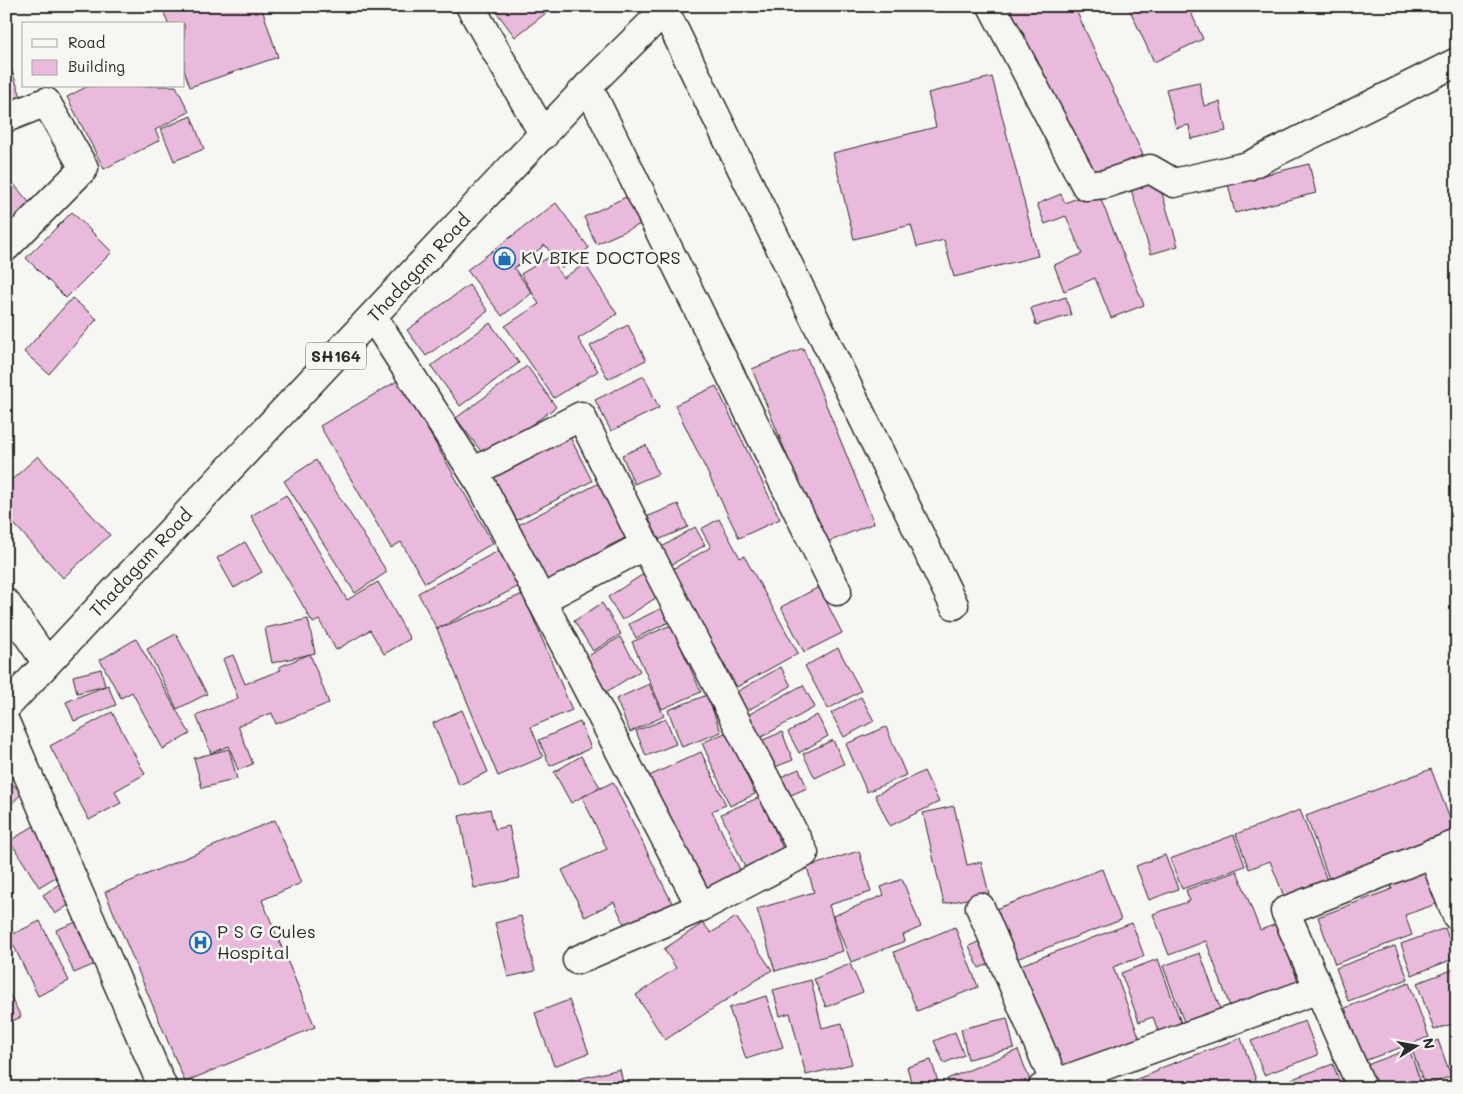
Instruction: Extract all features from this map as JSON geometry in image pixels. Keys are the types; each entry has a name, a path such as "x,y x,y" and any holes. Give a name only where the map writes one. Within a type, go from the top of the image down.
{"street":[{"path":"470,6 544,135"},
{"path":"992,6 1086,186 1105,184 1150,168 1174,183 1248,166 1457,62"},
{"path":"667,8 954,605"},
{"name":"Thadagam Road","path":"6,707 588,86 667,8"},
{"path":"588,86 837,591"},
{"path":"6,118 46,102 84,168 6,247"},
{"path":"373,317 473,472 701,907"},
{"path":"473,472 581,416 645,545 804,853 701,907 577,960"},
{"path":"541,600 645,545"},
{"path":"6,603 47,664"},
{"path":"6,724 163,1088"},
{"path":"1362,1088 1285,910 1444,848 1457,916"},
{"path":"980,907 1051,1086 1319,989"}],"building":[{"path":"162,6 261,6 278,57 190,87 185,73 185,22 167,22"},
{"path":"492,6 555,6 515,37"},
{"path":"1005,6 1074,6 1143,155 1087,182"},
{"path":"1128,6 1188,6 1203,39 1154,62"},
{"path":"6,55 22,99 6,105"},
{"path":"992,77 1038,256 954,277 944,240 917,247 911,225 854,239 833,153 936,127 928,93"},
{"path":"1199,82 1204,106 1220,102 1226,131 1191,139 1189,125 1176,128 1166,89"},
{"path":"84,88 177,88 189,112 155,130 160,140 104,169 67,97"},
{"path":"191,116 204,149 174,161 161,129"},
{"path":"1309,164 1316,193 1235,213 1228,184"},
{"path":"1156,174 1178,246 1151,254 1129,183"},
{"path":"6,175 33,207 6,229"},
{"path":"1097,190 1144,305 1111,318 1095,278 1064,291 1054,265 1082,254 1066,216 1045,224 1037,204 1061,194 1065,203"},
{"path":"628,196 641,224 596,244 584,217"},
{"name":"KV BIKE DOCTORS","path":"556,203 589,248 562,268 545,245 514,268 532,293 502,316 467,270"},
{"path":"72,212 112,252 66,298 26,258"},
{"path":"549,257 563,278 585,264 617,314 578,339 598,371 554,398 505,326 539,304 521,274"},
{"path":"469,285 488,311 426,356 407,330"},
{"path":"1066,297 1071,315 1036,325 1031,308"},
{"path":"72,298 97,319 49,374 24,352"},
{"path":"490,323 519,363 460,406 431,366"},
{"path":"628,325 646,360 608,379 590,346"},
{"path":"803,348 874,523 823,544 752,369"},
{"path":"527,366 556,407 486,458 456,418"},
{"path":"644,376 659,408 611,431 595,400"},
{"path":"399,380 493,543 425,583 401,542 391,548 320,426"},
{"path":"716,386 780,519 739,538 675,405"},
{"path":"570,437 592,481 517,520 493,477"},
{"path":"646,445 658,474 634,484 622,455"},
{"path":"38,456 110,535 63,578 6,515 6,485"},
{"path":"316,460 387,572 355,593 284,481"},
{"path":"605,480 633,534 607,547 608,550 546,581 518,525"},
{"path":"286,495 347,600 378,582 410,639 384,654 370,630 336,650 319,620 313,623 251,516"},
{"path":"678,504 688,527 649,544 639,520"},
{"path":"719,519 740,558 744,556 798,653 737,687 671,570 711,547 701,529"},
{"path":"695,527 705,545 667,567 657,550"},
{"path":"245,542 262,572 234,588 217,558"},
{"path":"502,549 521,585 437,629 418,593"},
{"path":"645,573 660,595 622,620 608,597"},
{"path":"819,587 842,633 804,652 781,607"},
{"path":"523,594 572,710 531,727 543,757 498,776 437,629"},
{"path":"602,603 621,634 593,651 574,621"},
{"path":"662,608 669,622 636,638 629,624"},
{"path":"308,619 315,653 272,663 265,628"},
{"path":"671,625 701,692 662,709 632,642"},
{"path":"176,634 207,694 177,709 147,649"},
{"path":"620,637 640,671 606,692 585,658"},
{"path":"136,639 190,734 163,749 132,692 121,698 100,660"},
{"path":"838,648 861,691 828,709 805,666"},
{"path":"310,654 329,703 276,724 272,713 238,726 253,764 238,770 229,746 211,753 196,715 238,698 223,659 233,655 245,684 281,670 279,667"},
{"path":"781,667 791,686 743,713 733,694"},
{"path":"101,669 105,686 77,693 73,676"},
{"path":"649,684 664,716 630,732 616,699"},
{"path":"108,685 116,705 74,721 66,702"},
{"path":"803,685 815,707 758,739 746,716"},
{"path":"707,695 721,732 682,747 668,710"},
{"path":"861,697 874,721 844,737 831,713"},
{"path":"462,710 488,772 459,785 433,723"},
{"path":"112,712 145,774 115,791 121,803 89,820 50,746"},
{"path":"817,715 828,736 799,753 788,732"},
{"path":"666,719 676,744 646,756 636,731"},
{"path":"580,722 591,748 550,766 539,740"},
{"path":"886,727 906,775 867,792 846,744"},
{"path":"727,732 755,794 730,806 702,743"},
{"path":"782,732 793,760 767,770 756,743"},
{"path":"833,740 844,764 815,778 803,754"},
{"path":"229,749 237,779 202,788 194,758"},
{"path":"701,752 726,805 712,811 743,876 703,895 647,777"},
{"path":"581,756 600,787 571,803 554,772"},
{"path":"799,769 807,788 784,798 776,779"},
{"path":"1431,769 1455,832 1329,879 1306,816"},
{"path":"924,771 939,802 890,826 875,795"},
{"path":"6,778 22,793 6,810"},
{"path":"613,782 673,905 626,928 614,902 585,917 562,870 607,849 582,797"},
{"path":"760,797 785,853 746,870 721,814"},
{"path":"954,806 967,865 981,862 989,894 944,904 923,813"},
{"path":"490,809 495,829 509,826 520,878 474,888 459,816"},
{"path":"1300,810 1328,883 1285,899 1270,861 1249,869 1236,834"},
{"path":"275,820 301,883 262,900 315,1027 185,1082 105,892"},
{"path":"35,825 64,872 39,887 10,841"},
{"path":"1234,835 1245,866 1182,889 1170,859"},
{"path":"859,851 871,892 829,905 843,951 775,971 757,909 814,892 807,867"},
{"path":"1165,855 1178,889 1149,900 1136,866"},
{"path":"1424,863 1439,903 1405,915 1412,935 1335,964 1318,917 1392,889 1387,877"},
{"path":"1102,869 1121,920 1011,961 993,910"},
{"path":"1237,871 1260,930 1277,924 1300,987 1232,1012 1206,941 1169,955 1153,914 1190,901 1186,890"},
{"path":"902,879 921,927 903,935 905,941 851,962 833,916 884,895 881,887"},
{"path":"65,880 78,899 55,914 43,895"},
{"path":"521,916 535,971 508,977 495,923"},
{"path":"736,917 772,970 665,1040 636,995 676,968 664,949 703,923 711,933"},
{"path":"84,919 102,961 74,973 56,930"},
{"path":"40,921 69,981 38,996 9,936"},
{"path":"1132,923 1144,956 1113,967 1141,1042 1059,1073 1018,966"},
{"path":"955,927 978,987 917,1011 894,952"},
{"path":"1445,928 1456,958 1412,975 1401,944"},
{"path":"989,937 999,960 979,968 969,946"},
{"path":"1395,946 1408,979 1348,1001 1336,968"},
{"path":"1200,953 1222,1014 1186,1027 1163,966"},
{"path":"1158,959 1184,1031 1161,1039 1153,1017 1139,1022 1121,973"},
{"path":"850,964 863,992 826,1007 814,979"},
{"path":"1457,968 1457,1022 1434,1030 1417,983"},
{"path":"811,980 822,1028 842,1023 852,1064 806,1075 790,1013 780,1016 773,990"},
{"path":"1409,983 1429,1037 1364,1061 1345,1008"},
{"path":"6,987 21,1017 6,1024"},
{"path":"766,996 783,1047 746,1059 729,1008"},
{"path":"569,1000 589,1053 554,1066 535,1013"},
{"path":"1007,1018 1014,1048 968,1059 961,1029"},
{"path":"1305,1021 1318,1055 1264,1075 1251,1041"},
{"path":"955,1032 964,1055 944,1063 934,1041"},
{"path":"1241,1038 1259,1088 1113,1088 1158,1071 1158,1069"},
{"path":"1438,1040 1451,1076 1425,1086 1412,1050"},
{"path":"1409,1049 1423,1088 1376,1088 1367,1065"},
{"path":"1018,1050 1033,1088 950,1088 947,1079"},
{"path":"931,1060 940,1088 913,1088 907,1067"},
{"path":"1333,1064 1342,1088 1274,1088 1273,1086"},
{"path":"620,1069 624,1088 541,1088"},
{"path":"1457,1081 1457,1088 1439,1088"}],"place":[{"name":"KV BIKE DOCTORS","path":"505,258"},
{"name":"P S G Cules Hospital","path":"201,942"}]}
